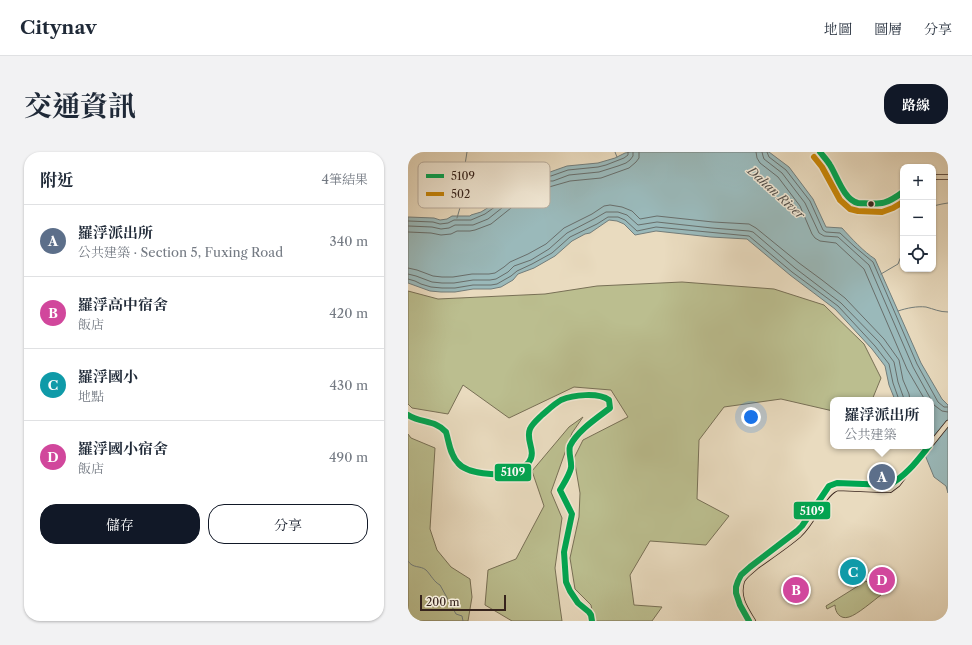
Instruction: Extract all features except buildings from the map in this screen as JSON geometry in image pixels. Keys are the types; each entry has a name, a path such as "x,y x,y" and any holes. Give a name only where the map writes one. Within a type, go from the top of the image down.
{"main road":[{"path":"820,152 829,163 847,196 854,202 885,204 900,194"},
{"path":"936,177 948,177"},
{"path":"408,415 417,420 444,428 454,459 462,467 472,471 505,474 521,468 530,460 532,456 532,449 529,430 532,425 557,402 564,399 598,395 604,396 609,400 610,408 586,427 570,447 570,471 560,490 562,497 572,514 564,552 566,582 578,602 591,614 592,621"},
{"path":"934,440 948,423"},
{"path":"749,621 740,607 736,594 738,580 741,575 802,526 830,486 873,487 889,485 904,476 927,449"},
{"path":"753,621 741,599 740,590 744,578 800,534 830,493 837,486"}],"green space":[{"path":"682,282 774,289 824,305 864,344 881,378 873,397 830,397 830,410 781,399 724,407 699,440 697,499 729,516 706,545 650,541 630,575 634,605 662,607 652,621 594,621 591,605 575,589 570,558 579,517 580,493 574,458 583,440 628,417 611,390 574,387 509,418 463,385 448,414 412,408 408,404 408,291 438,299 545,294 597,286"},
{"path":"583,417 572,433 551,492 562,518 555,568 562,621 512,621 485,605 488,570 516,559 544,506 532,471 569,427"},
{"path":"408,434 411,438 435,448 430,529 437,550 451,567 470,579 472,597 468,621 408,621"},
{"path":"866,581 868,583 870,582 881,595 861,610 846,618 839,615 835,605 827,609 826,606"}],"water":[{"name":"Dahan River","path":"769,152 789,167 813,199 826,227 842,228 862,249 875,259 921,363 942,399 948,405 948,493 946,486 934,477 925,455 920,449 934,449 934,397 894,397 889,385 885,366 872,349 835,309 790,275 747,239 656,231 635,235 624,224 609,220 590,233 572,241 555,256 534,268 518,274 513,280 501,287 441,292 430,291 408,283 408,217 434,218 440,220 447,219 452,216 470,216 487,208 550,208 550,172 567,166 598,163 615,158 625,153"}],"waterway":[{"path":"465,162 467,152"},
{"path":"615,152 617,157"},
{"path":"936,205 948,203"},
{"path":"457,218 460,208"},
{"path":"881,274 898,264 900,259"},
{"path":"898,311 926,307 948,312"},
{"path":"408,561 412,565 426,570 440,585 456,614 462,616 463,621"}],"transit line":[{"name":"5109","path":"820,152 830,165 845,193 853,201 872,204 882,203 891,200 900,194"},
{"name":"502","path":"814,157 822,167 840,200 850,209 858,211 882,212 900,204"},
{"name":"5109","path":"408,415 413,418 433,423 442,428 446,432 455,460 462,467 475,472 505,474 518,470 529,462 532,454 529,437 530,429 532,425 556,403 566,398 585,395 604,397 609,400 610,408 593,420 573,440 569,451 571,468 568,477 560,490 572,514 564,552 566,582 578,603 589,612 592,621"},
{"name":"5109","path":"749,621 740,605 736,593 736,587 741,575 802,526 829,486 837,483 889,485 906,473 927,449"}],"place":[{"name":"羅浮派出所","path":"882,477"},
{"name":"羅浮國小","path":"853,572"},
{"name":"羅浮國小宿舍","path":"882,580"},
{"name":"羅浮高中宿舍","path":"796,590"}]}
